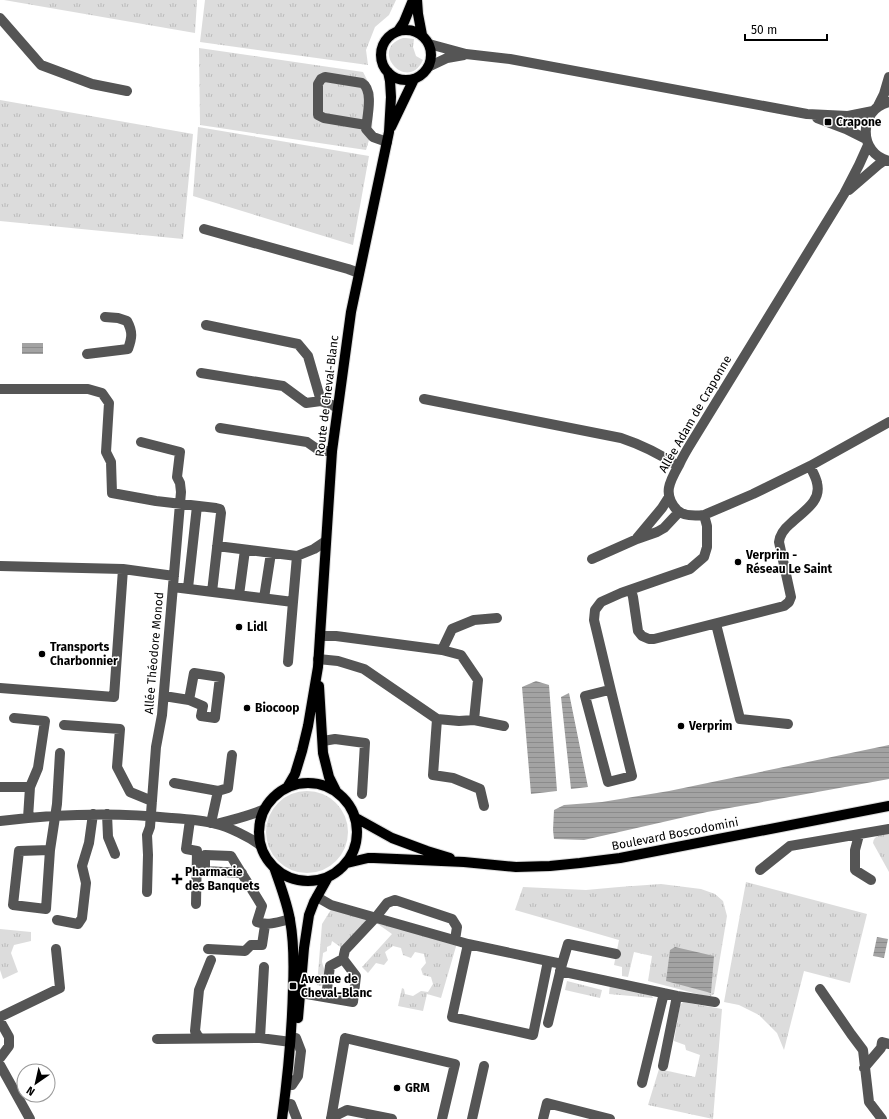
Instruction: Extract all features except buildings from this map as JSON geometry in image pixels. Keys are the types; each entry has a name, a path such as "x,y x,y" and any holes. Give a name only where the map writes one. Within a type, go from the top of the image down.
{"main road":[{"path":"413,0 404,22 398,31 388,37 384,42 381,55 384,67 393,77 407,80 420,76 428,67 431,56 429,44 422,35 417,0"},
{"path":"398,31 410,30 422,35"},
{"name":"Route de Cheval-Blanc","path":"318,663 332,451 337,408 351,312 389,132 391,92 388,72"},
{"name":"Route de Cheval-Blanc","path":"389,132 414,79"},
{"path":"318,663 323,753 329,777 336,791"},
{"path":"288,786 295,774 302,751 308,726 318,663"},
{"path":"313,782 325,785 336,791 345,798 351,807 358,827 358,836 354,850 347,862 339,871 328,877 317,880 305,881 283,875 268,861 260,845 258,833 260,821 270,800 278,792 288,786 300,783 313,782"},
{"name":"Boulevard Boscodomini","path":"347,862 368,858 464,862 516,867 580,863 620,858 889,806"},
{"name":"Boulevard Boscodomini","path":"356,818 392,838 427,851 464,862"},
{"path":"274,868 290,918 294,966 292,1085 289,1119"},
{"path":"282,1119 301,993 304,948 309,915 328,877"}],"street":[{"path":"0,18 41,65 92,84 127,91"},
{"path":"429,44 466,54 510,59 807,114 848,116 876,109 889,102"},
{"path":"428,67 447,58 466,54"},
{"path":"366,124 324,118 318,115 318,84 321,79 325,77 366,85 369,94 366,129 374,137 387,142"},
{"path":"887,160 878,156 872,151 867,142 865,132 868,118 876,109 884,94 889,77"},
{"path":"807,114 846,129 867,142"},
{"path":"844,194 859,165 867,142"},
{"path":"844,194 878,165 887,160"},
{"name":"Allée Adam de Craponne","path":"669,497 668,490 670,482 678,466 713,406 844,194"},
{"path":"204,229 359,273"},
{"path":"87,354 128,349 132,339 131,328 127,321 118,318 105,317"},
{"path":"206,326 298,344 308,356 321,400"},
{"path":"201,373 283,386 306,403 321,400 337,408"},
{"path":"0,389 88,389 102,393 109,403 106,452 111,462 112,493 156,502 220,509 221,513 212,592"},
{"path":"424,400 621,438 641,445 678,466"},
{"path":"669,497 672,504 679,512 687,515 704,515 753,494 810,466 889,422"},
{"path":"220,428 307,442 320,451 332,451"},
{"name":"Allée Théodore Monod","path":"141,442 180,452 177,477 180,483 181,492 164,696 156,747 150,827 147,835 147,892"},
{"path":"631,590 638,631 642,636 649,639 716,624 784,606 789,602 790,597 779,542 780,536 784,530 812,505 817,498 817,482 810,466"},
{"path":"637,539 669,497"},
{"path":"188,588 197,506"},
{"path":"592,559 637,539 657,532 664,528 679,512"},
{"path":"611,691 604,691 585,696 608,782 632,776 594,620 595,610 601,602 690,569 704,557 707,548 708,526 704,515"},
{"path":"217,546 297,556 314,549 326,541"},
{"path":"239,595 245,550"},
{"path":"264,598 271,553"},
{"path":"288,662 297,556"},
{"path":"0,566 123,569 174,576"},
{"path":"0,688 114,697 123,569"},
{"path":"173,587 294,602"},
{"path":"442,650 452,629 474,620 497,618"},
{"path":"716,624 740,719 788,724"},
{"path":"320,636 336,636 442,650 461,655 478,680 474,720"},
{"path":"318,663 338,661 364,669 437,719 459,721 474,720 504,726"},
{"path":"164,696 190,700 203,706 202,716 215,718 220,677 194,673 190,700"},
{"path":"14,718 45,721 38,768 30,787 28,818"},
{"path":"437,719 433,775 453,778 480,789 484,806"},
{"path":"64,725 120,729 117,767 130,792 152,801"},
{"path":"323,741 335,739 365,743 362,794"},
{"path":"50,850 19,851 13,905 46,909 50,850 55,816 60,753"},
{"path":"174,783 218,791 228,788 232,755"},
{"path":"0,787 30,787"},
{"path":"214,823 218,791"},
{"path":"214,823 245,817 264,810"},
{"path":"57,920 78,924 82,918 86,883 82,866 89,843 94,814"},
{"path":"0,821 94,814 151,816 214,823 252,839 260,845"},
{"path":"107,814 108,837 115,854"},
{"path":"190,820 186,849 198,851 196,904"},
{"path":"760,870 790,846 889,829"},
{"path":"859,835 855,850 855,870 871,880"},
{"path":"242,873 262,906 257,922 265,925 290,918"},
{"path":"317,897 331,905 468,944 548,961 561,967 664,993 715,1002"},
{"path":"301,993 353,1002 356,976 343,959 344,950 376,917 387,903 395,900 452,919 457,927 455,940"},
{"path":"208,949 245,951 251,945 262,945 265,925"},
{"path":"468,944 452,1017 533,1035 548,961"},
{"path":"548,1023 568,944 616,954"},
{"path":"0,1017 60,988 56,949"},
{"path":"326,997 330,966 343,959"},
{"path":"199,1038 195,1032 199,990 211,960"},
{"path":"260,1038 264,967"},
{"path":"820,989 863,1050 869,1102 882,1119"},
{"path":"642,1083 664,993"},
{"path":"663,1066 677,996"},
{"path":"0,1021 9,1037 9,1046 0,1058"},
{"path":"157,1039 260,1038 293,1040"},
{"path":"331,1119 345,1038 455,1064 442,1119"},
{"path":"864,1068 881,1048 882,1042 889,1044"},
{"path":"0,1065 30,1119"},
{"path":"472,1119 484,1066"},
{"path":"544,1119 547,1103 582,1116 610,1119"},
{"path":"291,1104 297,1119"},
{"path":"331,1119 347,1110 392,1119"}],"green space":[{"path":"4,0 197,0 195,33"},
{"path":"205,0 396,0 389,15 375,27 366,50 368,65 200,42"},
{"path":"403,38 414,39 413,47 416,56 423,60 416,69 408,72 400,71 394,66 390,59 389,51 393,43"},
{"path":"199,48 363,72 374,93 372,130 366,150 200,125"},
{"path":"0,100 193,134 183,239 0,221"},
{"path":"198,127 369,156 353,245 193,196"},
{"path":"307,791 323,794 336,803 345,816 348,832 345,848 336,861 323,870 307,873 291,870 278,861 269,848 266,832 269,816 278,803 291,794"},
{"path":"889,833 889,872 873,843 876,837"},
{"path":"746,882 867,914 850,983 804,971 784,1050 777,1033 759,1015 739,1005 724,1002"},
{"path":"661,884 701,889 715,894 723,901 727,916 714,994 709,997 648,981 652,956 634,952 628,977 622,976 622,967 614,965 619,940 515,910 523,887 586,890"},
{"path":"332,908 366,919 366,921 342,948 332,941 331,945 327,947 327,951 323,953 322,962 326,977 321,986 317,985 322,924"},
{"path":"375,922 457,943 441,998 427,994 423,1011 398,1006 402,988 404,989 405,994 413,996 421,991 428,992 433,984 431,977 423,975 421,969 426,963 424,954 415,952 411,958 403,955 401,948 393,946 385,952 388,960 384,965 376,963 368,973 362,967 392,934"},
{"path":"0,929 31,932 31,941 14,945 11,953 18,972 3,979 0,970"},
{"path":"567,981 602,990 600,998 565,990"},
{"path":"610,983 651,992 653,998 609,994"},
{"path":"683,1002 722,1009 713,1119 648,1105 659,1069 695,1077 700,1055 686,1050 685,1045 674,1041 680,1005"}],"shaded area":[{"path":"22,343 43,343 43,354 22,354"},
{"path":"536,681 549,685 557,791 531,794 522,687"},
{"path":"569,693 588,787 571,789 561,697"},
{"path":"889,745 889,779 707,812 584,840 554,839 554,810 564,805 602,802 669,791"},
{"path":"877,937 888,939 884,958 873,956"},
{"path":"675,947 714,956 711,993 666,981 670,950"}],"place":[{"name":"Crapone","path":"828,122"},
{"name":"Verprim - Réseau Le Saint","path":"738,562"},
{"name":"Lidl","path":"239,627"},
{"name":"Transports Charbonnier","path":"42,654"},
{"name":"Biocoop","path":"247,708"},
{"name":"Verprim","path":"681,726"},
{"name":"Pharmacie des Banquets","path":"177,879"},
{"name":"Avenue de Cheval-Blanc","path":"293,986"},
{"name":"GRM","path":"397,1088"}]}
